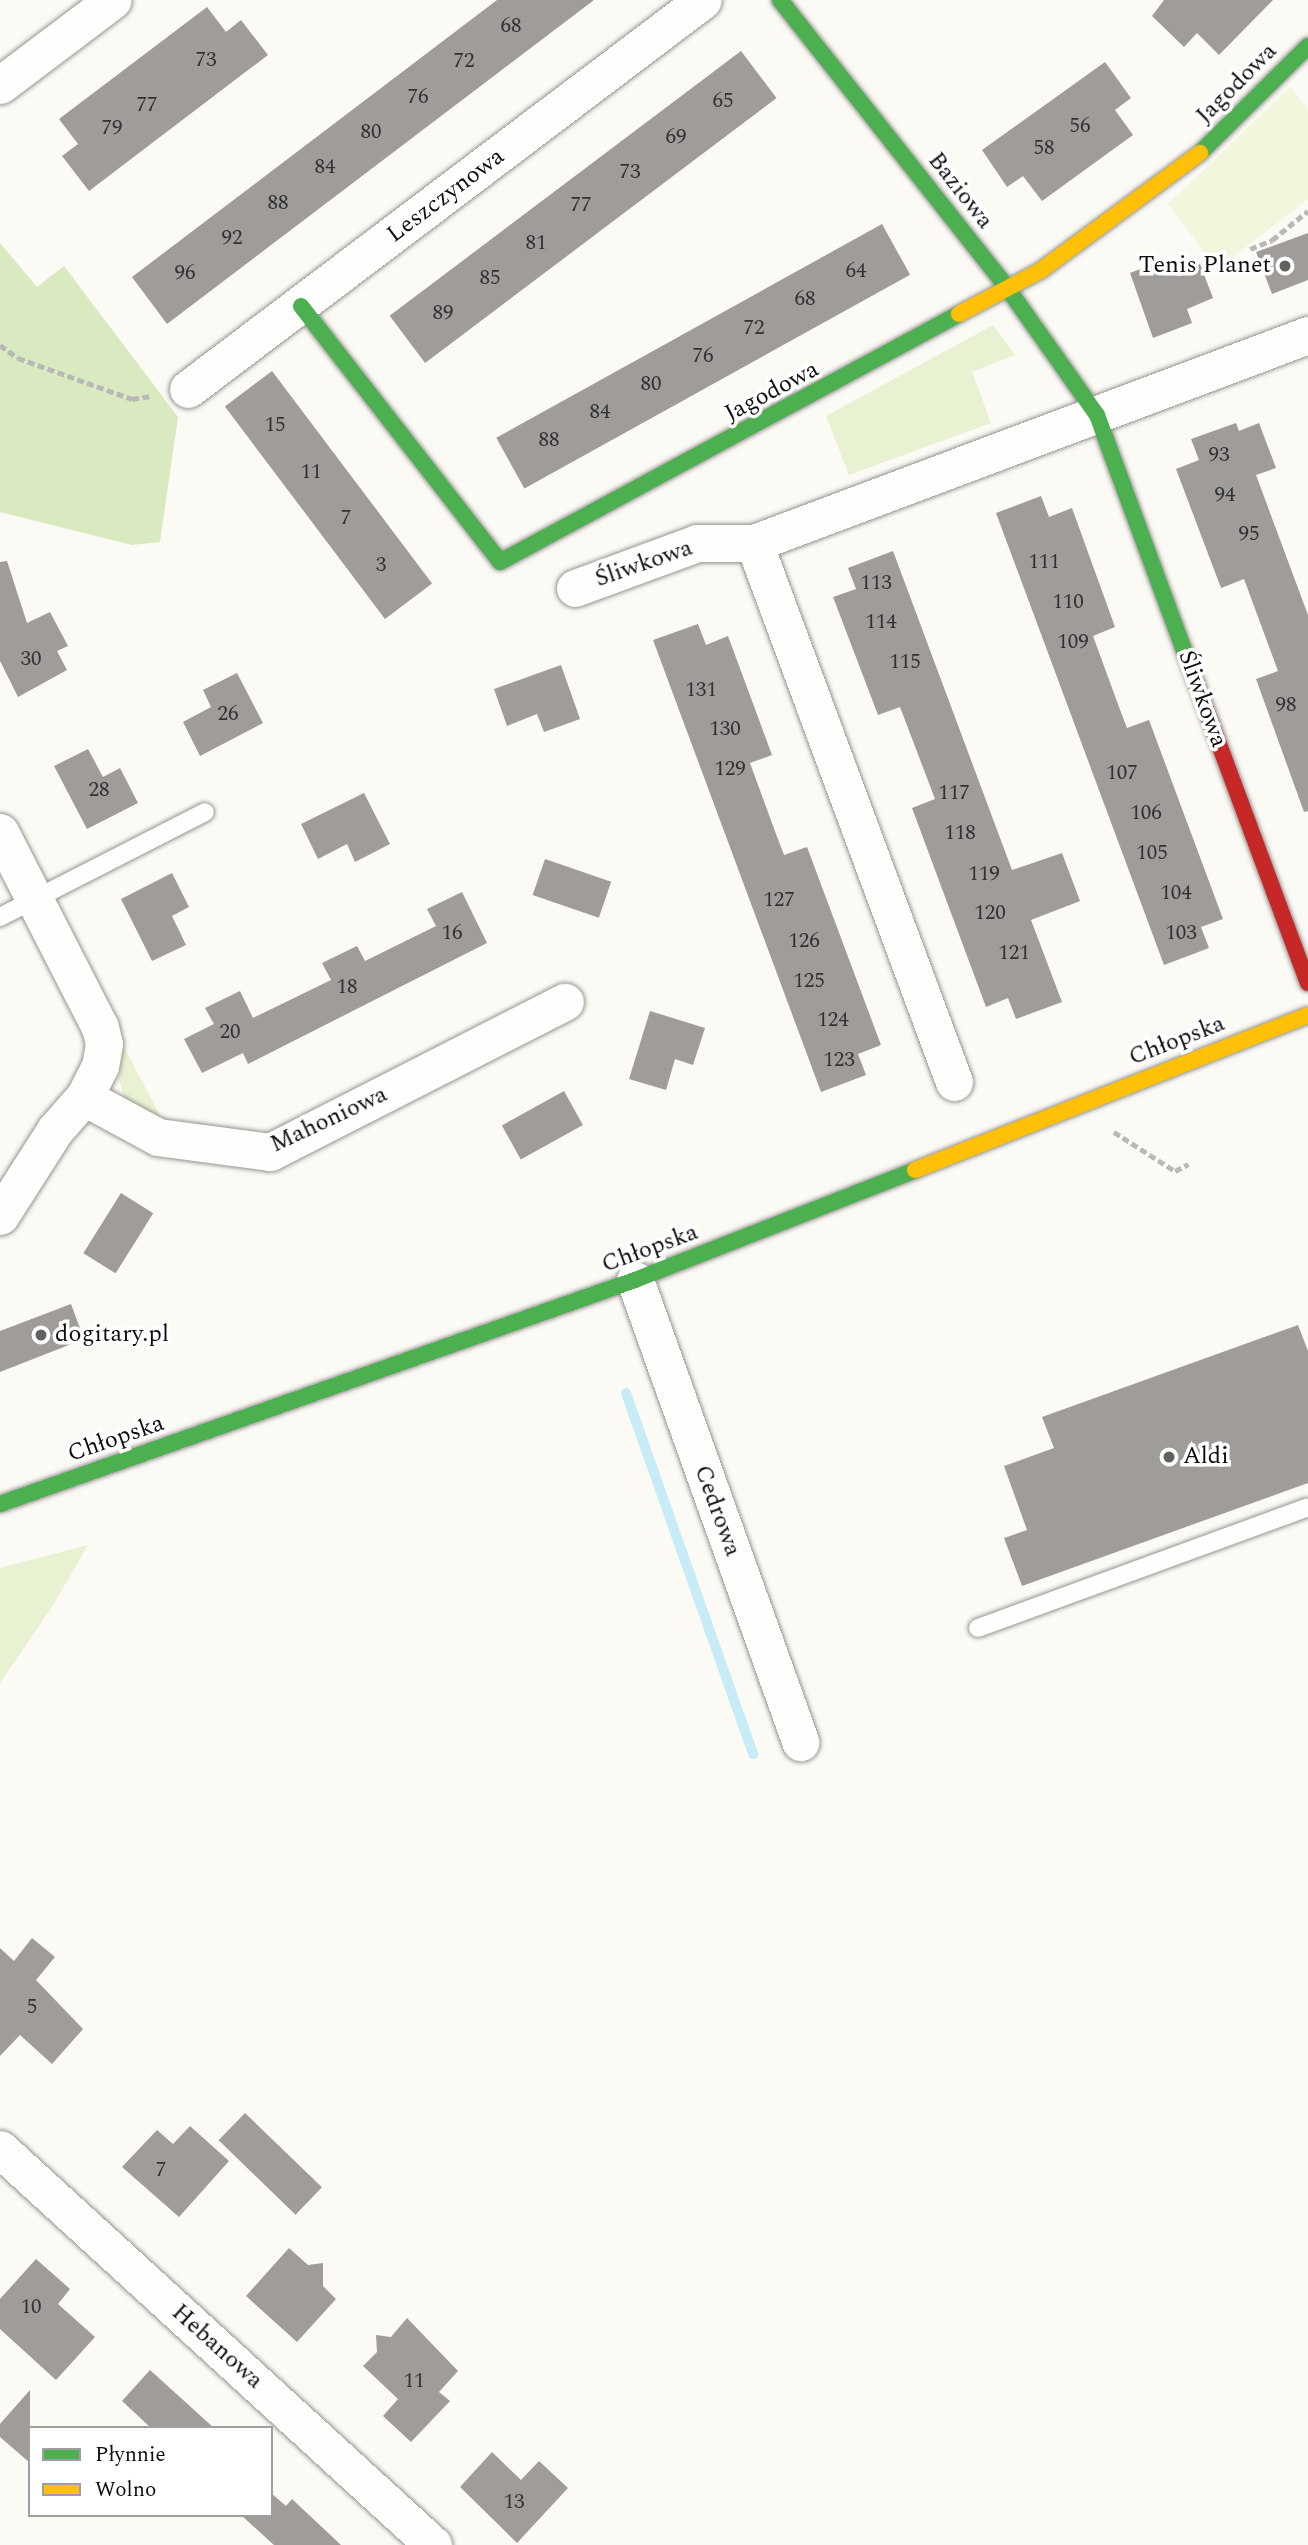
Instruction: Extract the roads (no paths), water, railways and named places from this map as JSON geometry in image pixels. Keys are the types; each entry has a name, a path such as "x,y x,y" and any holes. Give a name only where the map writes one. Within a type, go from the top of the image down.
{"street":[{"path":"0,85 113,0"},
{"name":"Leszczynowa","path":"188,389 703,0"},
{"name":"Baziowa","path":"780,0 1008,289 1097,415"},
{"name":"Jagodowa","path":"301,306 500,562 1008,289 1187,166 1308,46"},
{"name":"Śliwkowa","path":"575,588 697,543 754,543 1308,335"},
{"name":"Śliwkowa","path":"1097,415 1308,983"},
{"path":"754,543 954,1082"},
{"path":"0,832 100,1027 104,1044 100,1066 84,1097 55,1130 0,1216"},
{"name":"Mahoniowa","path":"84,1097 158,1136 270,1152 565,1002"},
{"name":"Chłopska","path":"0,1504 635,1280 1308,1015"},
{"name":"Cedrowa","path":"635,1280 800,1742"},
{"name":"Hebanowa","path":"0,2150 433,2545"}],"lane":[{"path":"0,917 205,812"},
{"path":"978,1628 1308,1507"}],"waterway":[{"path":"626,1393 753,1754"}],"place":[{"name":"Tenis Planet","path":"1285,266"},
{"name":"dogitary.pl","path":"41,1335"},
{"name":"Aldi","path":"1169,1457"}]}
